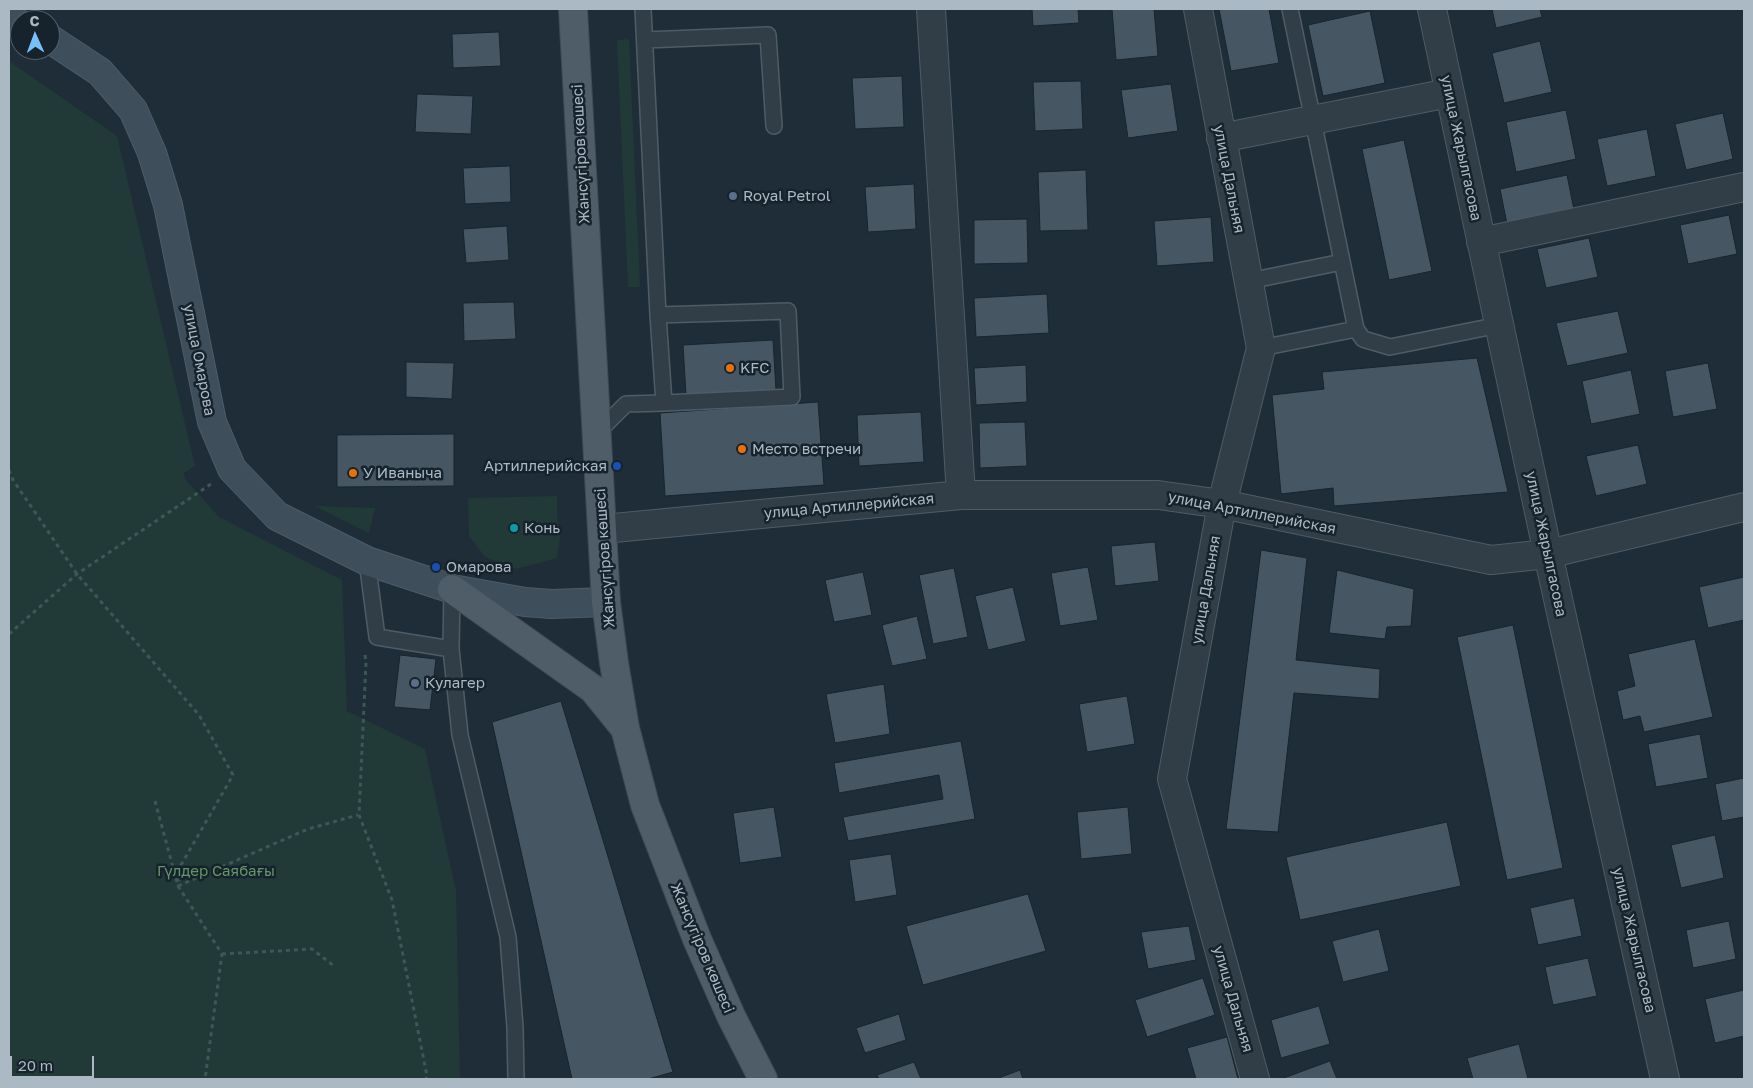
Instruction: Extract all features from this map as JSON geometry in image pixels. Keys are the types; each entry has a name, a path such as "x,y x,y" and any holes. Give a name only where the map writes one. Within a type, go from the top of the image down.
{"main road":[{"name":"Жансүгіров көшесі","path":"573,9 606,602 625,728 645,805 696,940 731,1016 764,1079"},
{"name":"улица Омарова","path":"60,46 100,72 133,110 152,153 168,205 212,422 232,469 277,516 367,561 452,588 525,602 552,604 606,602"},
{"path":"452,588 593,689 625,728"}],"street":[{"path":"931,9 961,495"},
{"name":"улица Дальняя","path":"1198,9 1261,348 1222,504 1172,779 1255,1079"},
{"name":"улица Жарылгасова","path":"1432,9 1548,554 1665,1079"},
{"path":"1221,138 1450,93"},
{"path":"1481,242 1744,187"},
{"name":"улица Артиллерийская","path":"603,529 961,495 1158,495 1222,504 1491,560 1548,554 1744,507"}],"lane":[{"path":"643,9 664,403"},
{"path":"1290,9 1356,329 1363,339 1390,347 1499,325"},
{"path":"645,40 768,36 774,126"},
{"path":"1248,281 1342,262"},
{"path":"597,433 626,404 792,397 788,311 658,315"},
{"path":"1261,348 1356,329"},
{"path":"367,561 377,636 451,649"},
{"path":"452,588 451,649 460,735 508,937 515,1027 516,1079"}],"path":[{"path":"9,634 77,574 232,469"},
{"path":"9,470 77,574 199,715 233,775 182,865 178,886"},
{"path":"9,480 14,480"},
{"path":"364,653 366,662 358,815 392,900 427,1076 426,1079"},
{"path":"155,801 178,886 222,954 205,1079"},
{"path":"178,886 308,830 358,815"},
{"path":"222,954 312,949 334,966"}],"green space":[{"path":"629,39 640,287 628,287 617,40"},
{"name":"Гүлдер Саябағы","path":"9,61 117,136 195,466 184,473 185,479 219,517 342,580 347,711 425,749 456,891 460,1079 9,1079"},
{"path":"557,496 560,538 557,558 516,569 485,557 469,536 468,498"},
{"path":"315,506 375,508 369,533"}],"building":[{"path":"1032,9 1078,9 1079,23 1033,26"},
{"path":"1112,9 1154,9 1158,56 1116,60"},
{"path":"1219,9 1269,9 1279,63 1231,71"},
{"path":"1492,9 1540,9 1542,17 1496,28"},
{"path":"1370,11 1385,83 1323,96 1308,25"},
{"path":"499,32 501,66 453,68 452,34"},
{"path":"1540,41 1552,92 1504,103 1492,53"},
{"path":"902,76 904,127 855,129 852,78"},
{"path":"1081,81 1083,129 1035,131 1033,82"},
{"path":"1171,84 1178,131 1128,138 1121,90"},
{"path":"417,94 473,96 471,134 415,132"},
{"path":"1566,110 1576,159 1516,172 1506,122"},
{"path":"1723,113 1733,159 1686,170 1675,124"},
{"path":"1647,129 1656,176 1607,186 1597,139"},
{"path":"1404,140 1432,271 1389,280 1362,149"},
{"path":"510,166 511,202 465,204 463,168"},
{"path":"1086,170 1088,230 1040,231 1038,172"},
{"path":"1567,175 1574,210 1507,224 1500,189"},
{"path":"914,184 916,229 868,232 865,187"},
{"path":"1729,215 1737,254 1688,264 1680,225"},
{"path":"1211,217 1214,262 1157,266 1154,221"},
{"path":"1027,219 1028,263 974,264 974,220"},
{"path":"507,226 509,260 466,263 463,229"},
{"path":"1589,238 1598,277 1546,288 1537,249"},
{"path":"1047,294 1049,333 976,337 974,298"},
{"path":"514,302 516,339 464,341 463,303"},
{"path":"1618,311 1628,353 1567,366 1556,323"},
{"name":"KFC","path":"773,340 776,390 686,395 683,345"},
{"path":"1477,358 1508,492 1334,506 1333,488 1281,494 1272,395 1324,389 1322,372"},
{"path":"406,362 454,363 452,399 406,397"},
{"path":"1708,363 1717,409 1673,417 1665,371"},
{"path":"1026,365 1027,402 976,405 974,368"},
{"path":"1631,370 1640,414 1591,424 1582,381"},
{"name":"Место встречи","path":"818,402 824,485 665,496 660,413"},
{"path":"921,412 924,462 859,466 857,415"},
{"path":"1025,422 1027,466 980,468 979,423"},
{"path":"454,434 454,486 337,487 337,435"},
{"path":"1638,445 1647,484 1596,496 1586,456"},
{"path":"1155,542 1159,581 1115,586 1111,546"},
{"path":"1261,550 1307,558 1296,660 1380,669 1379,699 1294,693 1278,832 1226,829"},
{"path":"1088,567 1098,620 1060,626 1051,573"},
{"path":"954,568 968,637 933,644 919,575"},
{"path":"1337,570 1414,589 1411,626 1387,627 1385,639 1329,633"},
{"path":"863,572 872,615 834,622 825,580"},
{"path":"1744,577 1744,620 1708,628 1699,587"},
{"path":"1013,587 1026,641 988,650 975,596"},
{"path":"917,616 927,659 892,666 882,625"},
{"path":"1513,625 1563,868 1507,880 1457,637"},
{"path":"1695,639 1713,717 1644,732 1640,716 1623,720 1617,691 1635,686 1628,654"},
{"name":"Кулагер","path":"400,655 436,659 430,710 394,707"},
{"path":"884,684 890,734 835,743 826,694"},
{"path":"1127,696 1135,744 1087,752 1079,704"},
{"path":"561,701 673,1072 648,1079 572,1079 492,722"},
{"path":"1700,734 1708,778 1656,787 1648,744"},
{"path":"961,741 975,819 848,841 843,817 943,799 939,775 839,793 834,763"},
{"path":"1744,778 1744,817 1722,821 1715,784"},
{"path":"774,807 782,857 740,863 733,813"},
{"path":"1128,807 1132,854 1081,859 1077,812"},
{"path":"1447,822 1461,886 1300,920 1286,857"},
{"path":"1715,835 1724,878 1681,888 1671,845"},
{"path":"891,854 897,895 855,902 849,860"},
{"path":"1028,894 1046,951 923,985 906,926"},
{"path":"1574,898 1582,936 1538,945 1530,908"},
{"path":"1729,921 1736,959 1693,968 1686,930"},
{"path":"1189,926 1196,960 1148,969 1141,932"},
{"path":"1379,929 1389,971 1343,982 1332,941"},
{"path":"1588,958 1597,996 1553,1005 1545,967"},
{"path":"1203,978 1215,1015 1147,1037 1135,1000"},
{"path":"1744,990 1744,1036 1715,1043 1705,999"},
{"path":"1319,1006 1330,1044 1281,1058 1271,1020"},
{"path":"899,1014 906,1040 865,1053 856,1028"},
{"path":"1227,1037 1238,1079 1196,1079 1187,1048"},
{"path":"1519,1044 1528,1079 1473,1079 1467,1058"},
{"path":"1330,1061 1337,1079 1281,1079"},
{"path":"914,1062 921,1079 879,1079 877,1075"},
{"path":"1020,1070 1023,1079 996,1079"}],"place":[{"name":"Royal Petrol","path":"733,196"},
{"name":"KFC","path":"730,368"},
{"name":"Место встречи","path":"742,449"},
{"name":"Артиллерийская","path":"617,466"},
{"name":"У Иваныча","path":"353,473"},
{"name":"Конь","path":"514,528"},
{"name":"Омарова","path":"436,567"},
{"name":"Кулагер","path":"415,683"}]}
